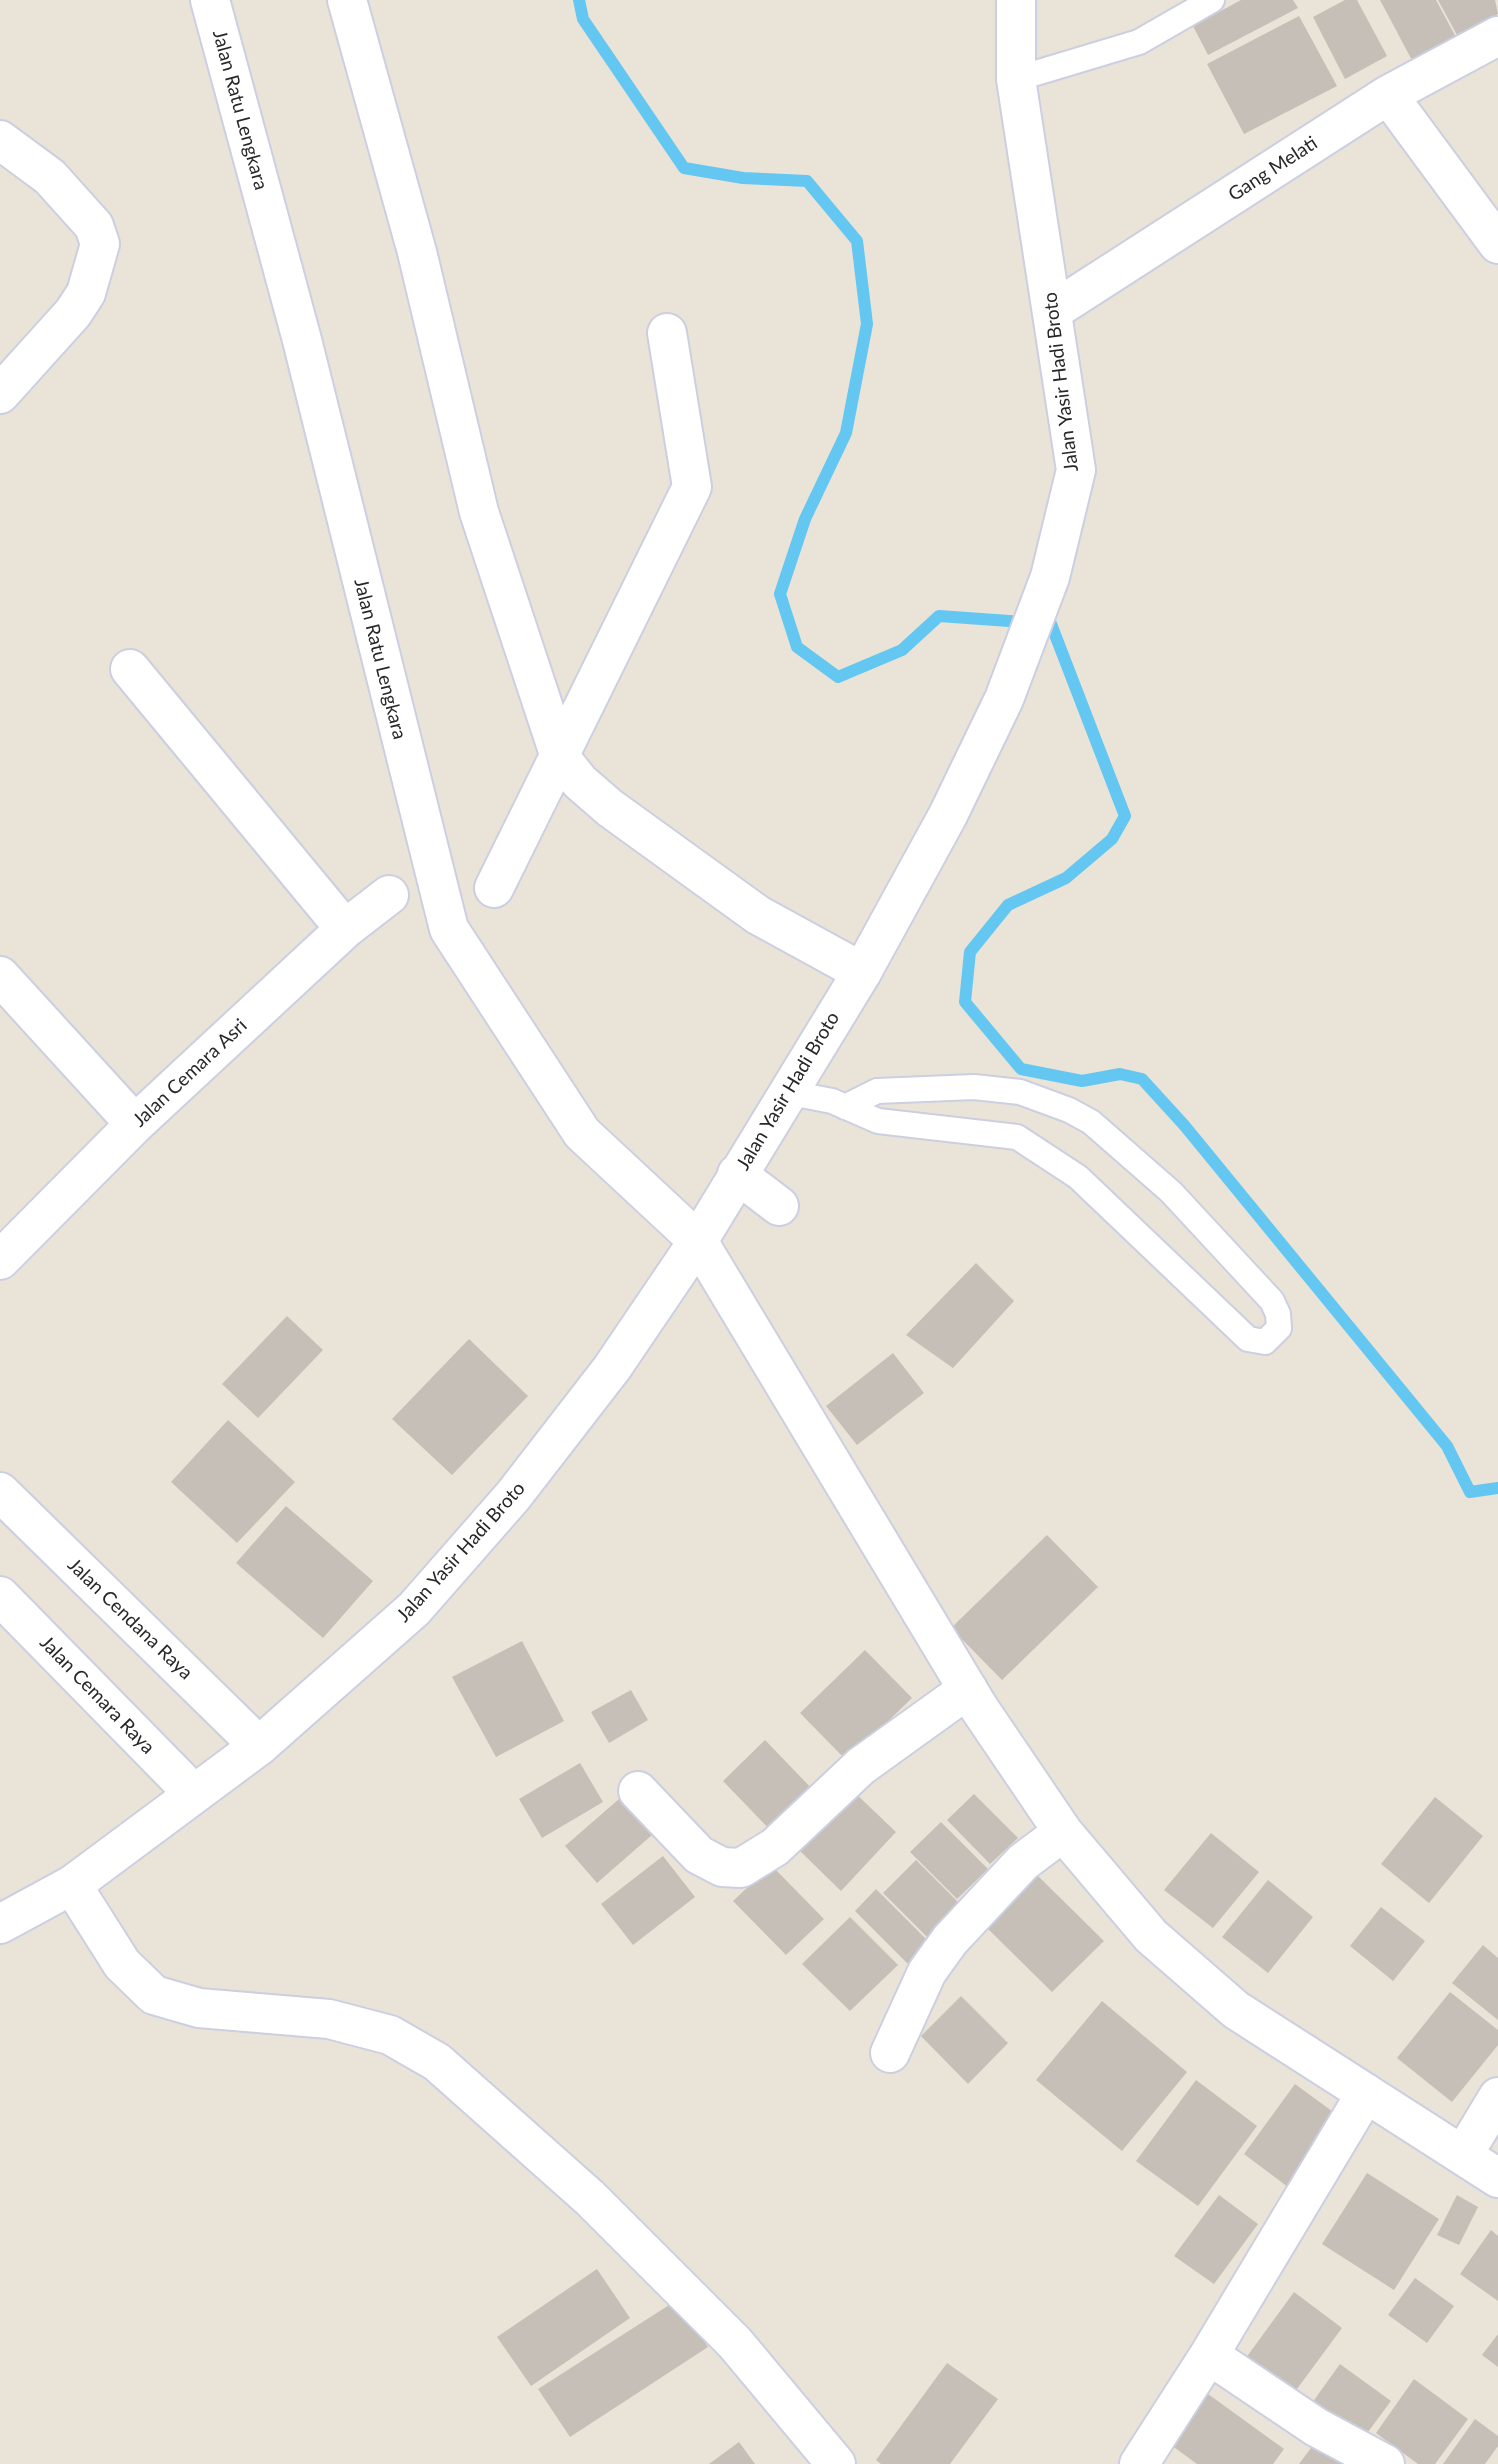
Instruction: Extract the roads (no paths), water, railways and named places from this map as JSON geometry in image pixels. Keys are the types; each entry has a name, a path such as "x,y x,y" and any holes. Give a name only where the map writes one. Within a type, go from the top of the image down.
{"street":[{"name":"Jalan Ratu Lengkara","path":"210,0 302,340 449,929 582,1133 698,1241 968,1689 1063,1832 1151,1936 1236,2010 1498,2178"},
{"path":"347,0 417,252 479,512 560,757 580,782 610,808 758,915 862,971"},
{"name":"Jalan Yasir Hadi Broto","path":"0,1924 72,1885 259,1746 414,1609 513,1496 612,1368 698,1241 786,1092 862,971 948,816 1004,699 1050,577 1076,470 1054,310 1016,79 1016,0"},
{"name":"Gang Melati","path":"1054,310 1388,95 1498,36"},
{"path":"1388,95 1498,244"},
{"path":"0,140 50,177 94,226 100,244 86,293 73,313 0,394"},
{"path":"494,888 692,487 667,333"},
{"path":"130,669 345,929"},
{"name":"Jalan Cemara Asri","path":"0,1260 135,1124 345,929 389,895"},
{"path":"0,976 135,1124"},
{"path":"737,1174 779,1206"},
{"name":"Jalan Cendana Raya","path":"0,1493 259,1746"},
{"name":"Jalan Cemara Raya","path":"0,1595 194,1794"},
{"path":"638,1791 699,1855 722,1867 741,1868 775,1847 861,1766 968,1689"},
{"path":"890,2053 927,1972 950,1940 1023,1862 1063,1832"},
{"path":"72,1885 122,1964 154,1994 199,2008 329,2019 390,2035 437,2062 590,2198 735,2343 836,2464"},
{"path":"1139,2464 1209,2355 1366,2094"},
{"path":"1463,2155 1498,2097"},
{"path":"1209,2355 1317,2427 1385,2464"}],"lane":[{"path":"1016,79 1139,42 1212,0"},
{"path":"786,1092 845,1107 877,1121 1017,1137 1078,1177 1248,1339 1265,1342 1279,1328 1278,1314 1272,1301 1171,1192 1091,1122 1069,1110 1020,1092 974,1087 877,1091 845,1107"}],"waterway":[{"path":"579,0 583,19 684,168 743,178 807,181 857,241 867,324 846,433 805,519 780,594 797,647 838,677 902,650 939,616 1051,624 1125,816 1112,839 1066,878 1008,905 970,952 965,1002 1021,1069 1082,1081 1120,1074 1142,1079 1184,1125 1447,1446 1470,1492 1498,1488"}]}
